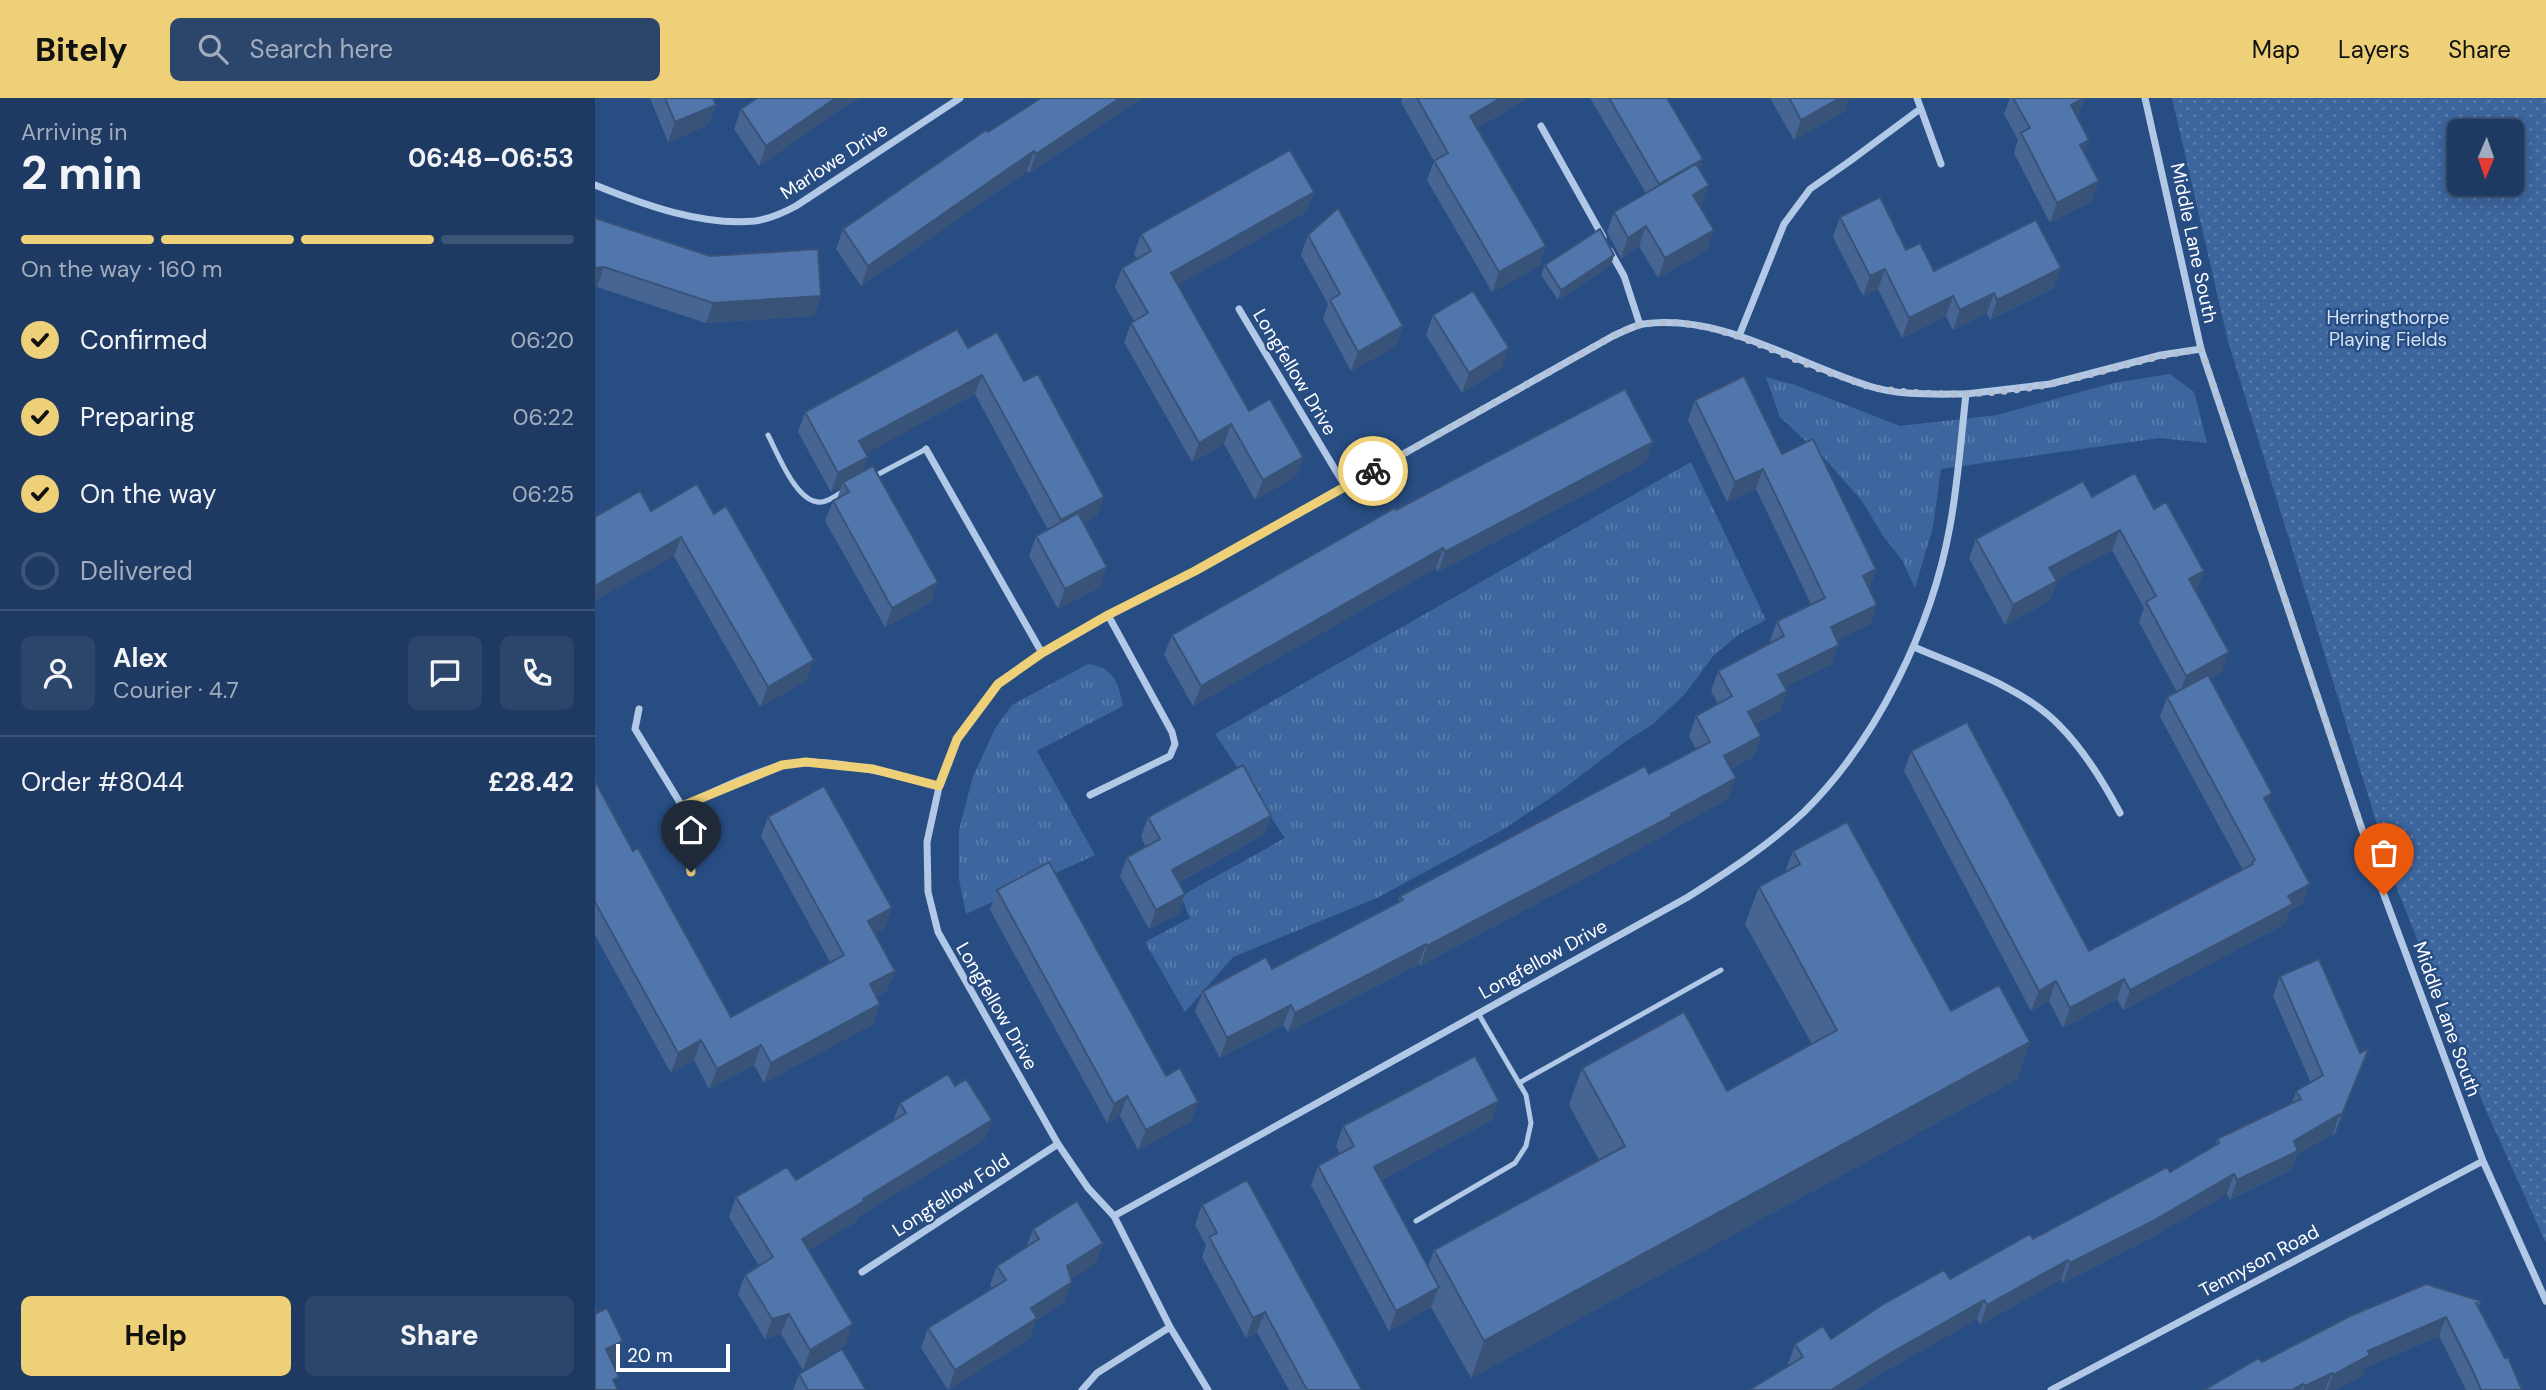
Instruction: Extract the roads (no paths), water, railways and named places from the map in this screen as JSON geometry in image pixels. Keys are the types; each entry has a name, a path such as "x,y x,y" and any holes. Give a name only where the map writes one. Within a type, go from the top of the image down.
{"street":[{"name":"Marlowe Drive","path":"595,186 697,217 756,221 777,216 960,98"},
{"path":"1917,98 1941,164"},
{"name":"Middle Lane South","path":"2145,98 2201,349 2384,895 2483,1161 2546,1301"},
{"path":"1739,337 1784,224 1809,189 1850,162 1920,108"},
{"path":"1541,126 1624,276 1640,325"},
{"name":"Longfellow Drive","path":"1239,309 1345,486"},
{"name":"Longfellow Drive","path":"1208,1390 1170,1327 1114,1216 1088,1188 1058,1144 938,932 928,892 927,842 939,786 957,739 998,684 1042,653 1108,615 1195,571 1613,336 1640,325 1697,325 1739,337 1873,388 1922,394 1966,394 2050,384 2161,355 2201,349"},
{"name":"Longfellow Drive","path":"1114,1216 1688,897 1747,860 1805,811 1859,747 1914,647 1950,528 1966,394"},
{"path":"926,449 1042,653"},
{"path":"1090,795 1170,756 1175,744 1172,732 1108,615"},
{"path":"1914,647 2012,692 2056,722 2104,784 2120,813"},
{"path":"639,709 635,729 682,806 691,872"},
{"path":"682,806 782,765 806,762 873,769 939,786"},
{"name":"Longfellow Fold","path":"862,1272 1058,1144"},
{"name":"Tennyson Road","path":"2050,1390 2483,1161"},
{"path":"1082,1390 1097,1373 1170,1327"}],"lane":[{"path":"768,435 799,493 813,501 824,502 847,490"},
{"path":"869,478 926,449"},
{"path":"1519,1083 1721,970"},
{"path":"1416,1221 1515,1163 1525,1146 1531,1123 1526,1095 1478,1013"}],"park label":[{"name":"Herringthorpe Playing Fields","path":"2388,328"}]}
